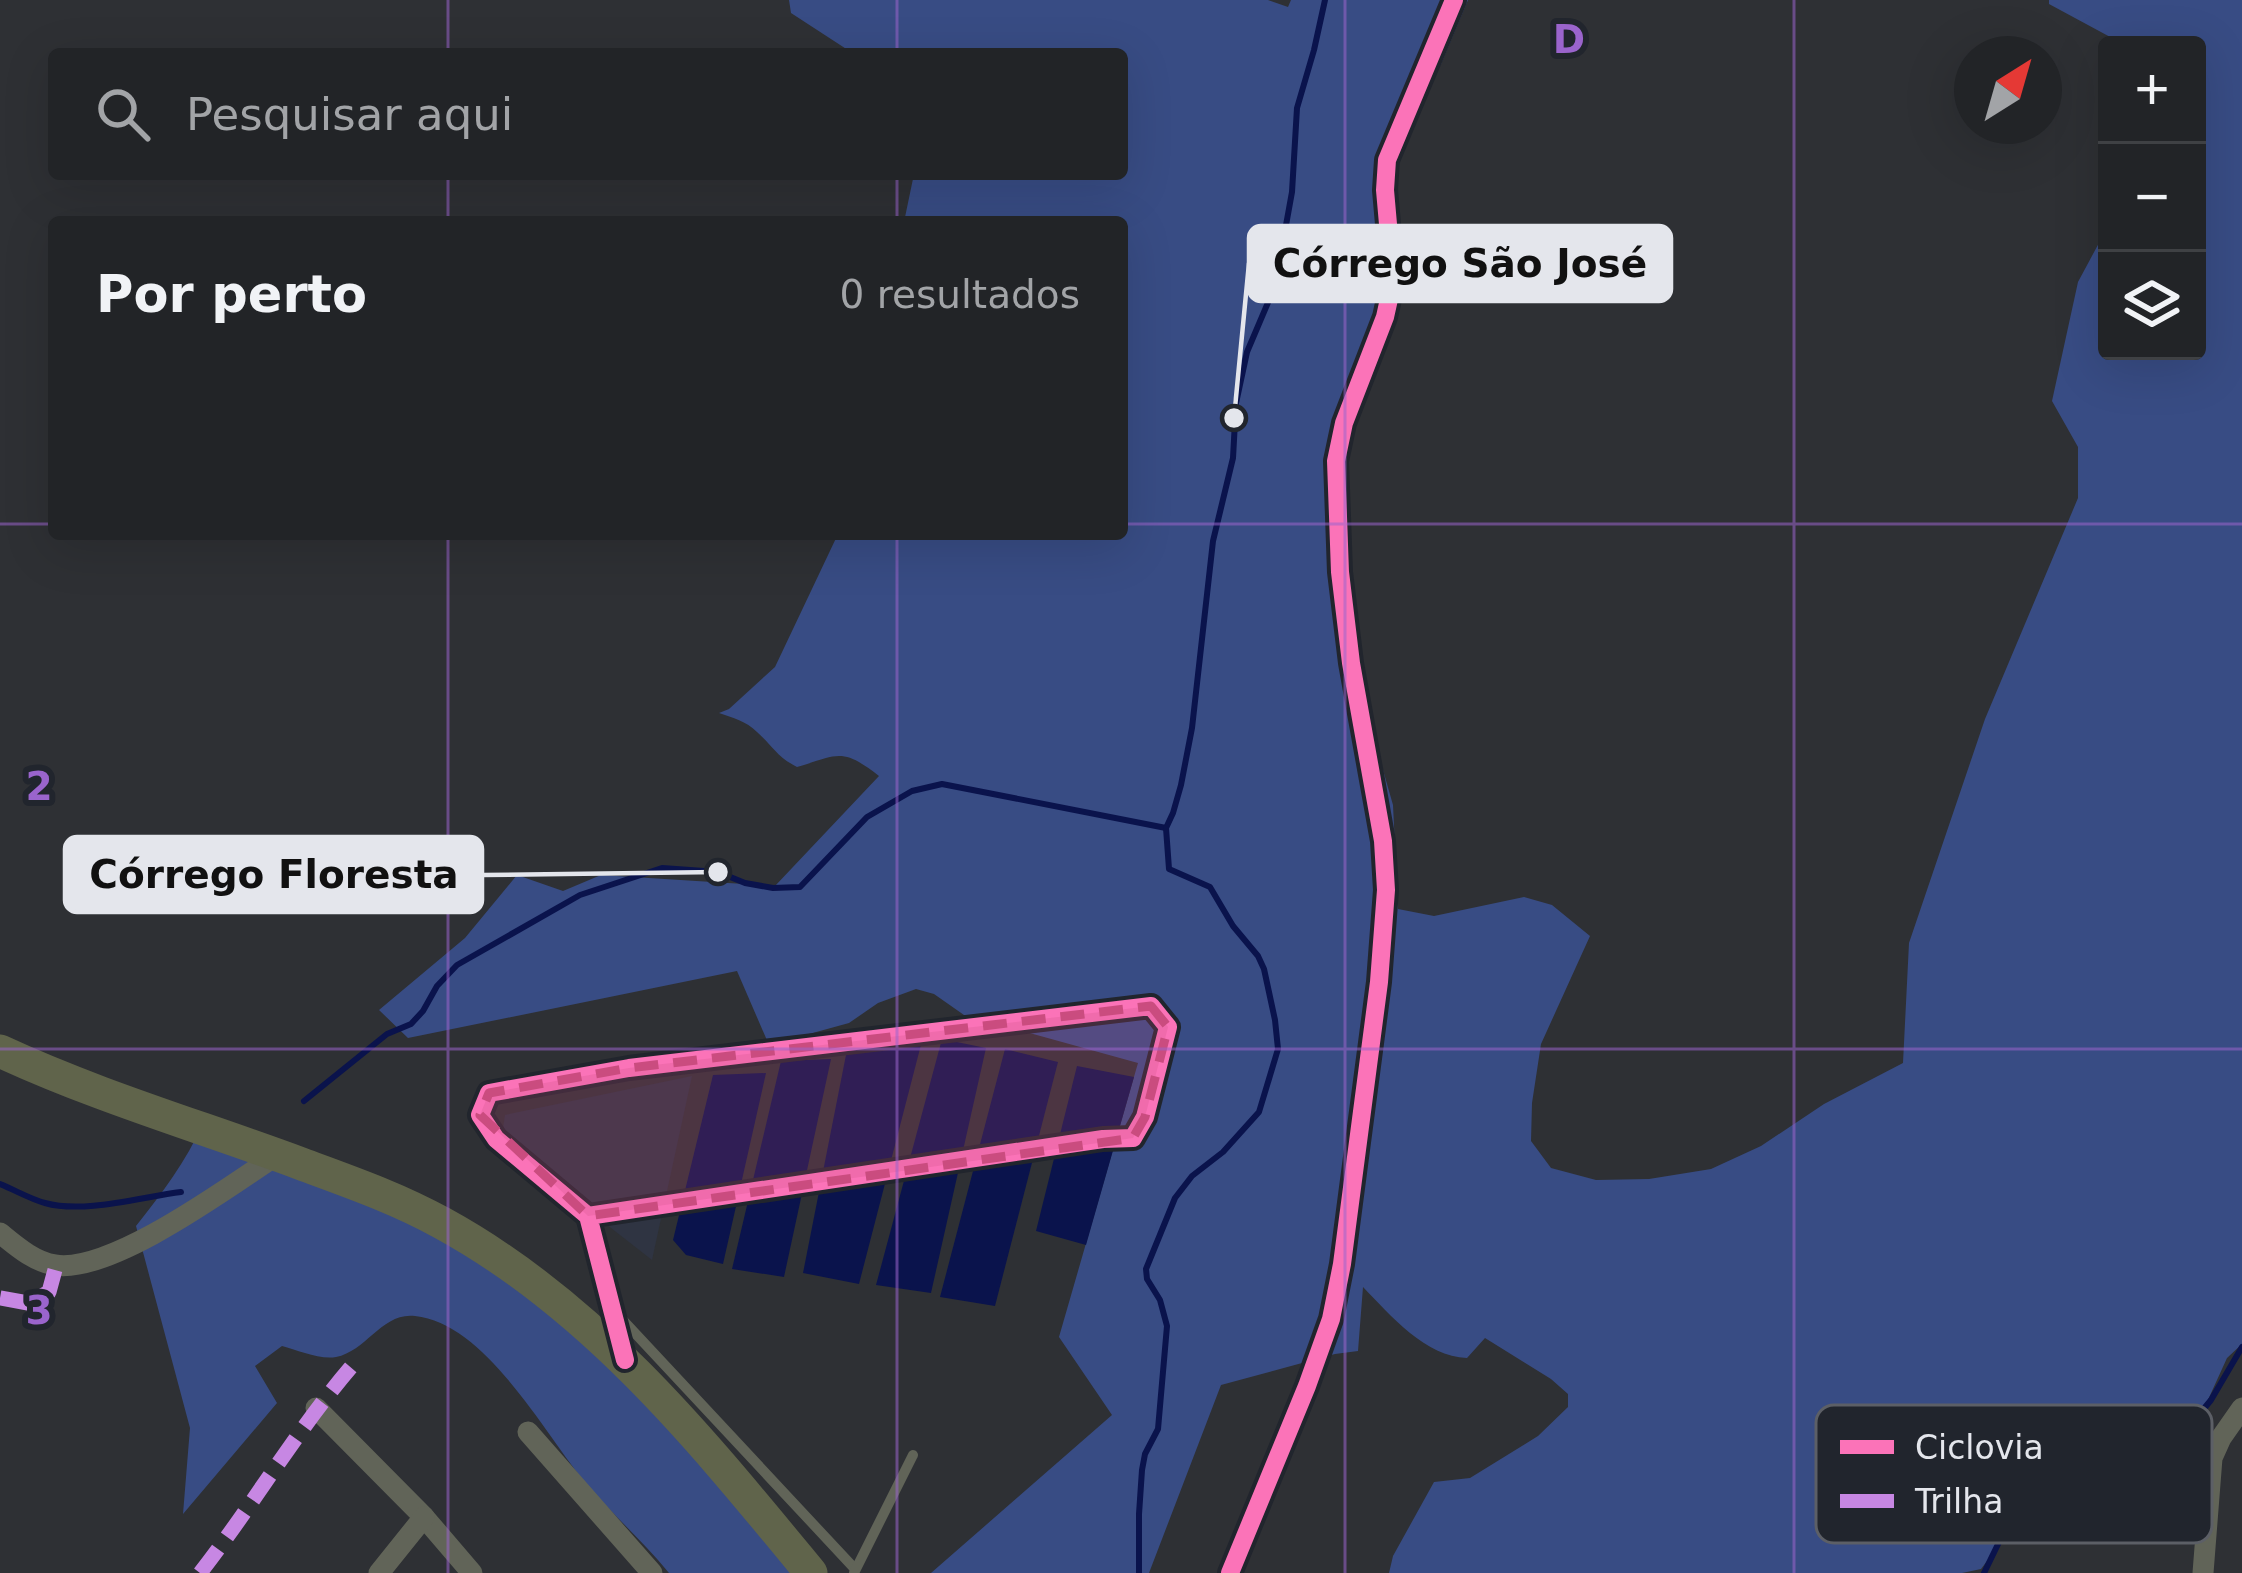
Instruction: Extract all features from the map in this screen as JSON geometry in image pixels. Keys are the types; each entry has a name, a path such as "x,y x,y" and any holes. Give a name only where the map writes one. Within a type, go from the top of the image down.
{"highway":[{"path":"0,1051 62,1079 375,1190 442,1222 518,1272 625,1360 811,1573"}],"street":[{"path":"1230,1573 1331,1319 1342,1264 1386,890 1383,841 1340,572 1336,461 1344,423 1393,281 1387,160 1454,0"},
{"path":"588,1216 1133,1138 1145,1117 1168,1027 1151,1006 629,1068 489,1093 480,1115 496,1139 588,1216 625,1360"},
{"path":"0,1233 37,1260 76,1265 120,1250 169,1224 277,1155"},
{"path":"316,1408 472,1573"},
{"path":"2212,1458 2242,1408"},
{"path":"529,1432 652,1573"},
{"path":"379,1573 424,1517"},
{"path":"2203,1573 2205,1543"}],"lane":[{"path":"613,1309 854,1571 913,1455"}],"highlighted area":[{"path":"1151,1006 1168,1027 1145,1117 1133,1138 588,1216 480,1115 489,1093 629,1068"}],"shaded area":[{"path":"789,0 1268,0 1288,7 1291,0 1468,0 1441,64 1403,129 1394,157 1400,279 1334,461 1348,647 1393,805 1398,909 1434,916 1524,897 1552,905 1590,936 1541,1044 1531,1141 1551,1168 1596,1180 1649,1179 1711,1169 1761,1146 1824,1104 1903,1063 1909,943 1985,719 2078,498 2078,447 2052,401 2078,282 2098,245 2098,360 2206,360 2206,36 2108,36 2049,0 2242,0 2242,1344 2227,1358 2206,1405 1816,1405 1816,1543 2001,1543 1981,1569 1962,1573 1389,1573 1393,1556 1434,1482 1470,1478 1538,1436 1568,1407 1568,1394 1485,1338 1467,1358 1437,1350 1410,1333 1363,1287 1358,1351 1221,1385 1149,1573 931,1573 1112,1415 1059,1337 1138,1063 964,1015 934,994 916,989 878,1003 849,1023 769,1045 737,971 408,1038 379,1010 465,938 517,875 563,891 601,875 775,886 879,776 840,756 797,767 748,725 719,713 775,667 835,540 1128,540 1128,216 905,216 913,180 1128,180 1128,48 845,48 791,13"},
{"path":"898,1031 923,1037 859,1284 803,1273 846,1055"},
{"path":"942,1039 986,1048 931,1293 876,1285"},
{"path":"1005,1049 1058,1062 995,1306 940,1297"},
{"path":"831,1059 784,1277 732,1269 781,1061"},
{"path":"1077,1066 1134,1077 1086,1245 1036,1231"},
{"path":"766,1073 723,1264 686,1255 673,1240 713,1075"},
{"path":"692,1076 652,1260 501,1142 505,1115"},
{"path":"203,1123 517,1275 657,1406 797,1573 669,1573 588,1486 490,1359 441,1323 415,1316 393,1320 357,1348 336,1357 282,1346 255,1366 277,1403 183,1514 190,1428 136,1226 181,1164"}],"waterway":[{"path":"1139,1573 1142,1470 1158,1429 1167,1326 1146,1269 1175,1198 1259,1112 1278,1049 1258,956 1210,887 1169,869 1166,828 1181,785 1192,728 1213,541 1233,458 1236,403 1247,352 1275,286 1292,192 1297,108 1325,0"},
{"path":"304,1101 387,1034 411,1024 457,965 580,895 662,868 718,872 773,888 800,887 867,817 912,791 942,784 1166,828"},
{"path":"0,1184 60,1206 95,1206 181,1192"},
{"path":"2207,1405 2242,1347"},
{"path":"1984,1573 1999,1543"}],"marked path":[{"path":"0,1298 28,1303 49,1292 56,1266"},
{"path":"200,1573 352,1366"}],"cycle path":[{"path":"1230,1573 1307,1386 1331,1319 1342,1264 1379,982 1386,890 1383,841 1340,572 1336,461 1344,423 1385,317 1393,281 1387,160 1454,0"},
{"path":"588,1216 1133,1138 1145,1117 1168,1027 1151,1006 629,1068 489,1093 480,1115 496,1139 588,1216 625,1360"}],"place":[{"name":"Córrego São José","path":"1234,418"},
{"name":"Córrego Floresta","path":"718,872"}]}
